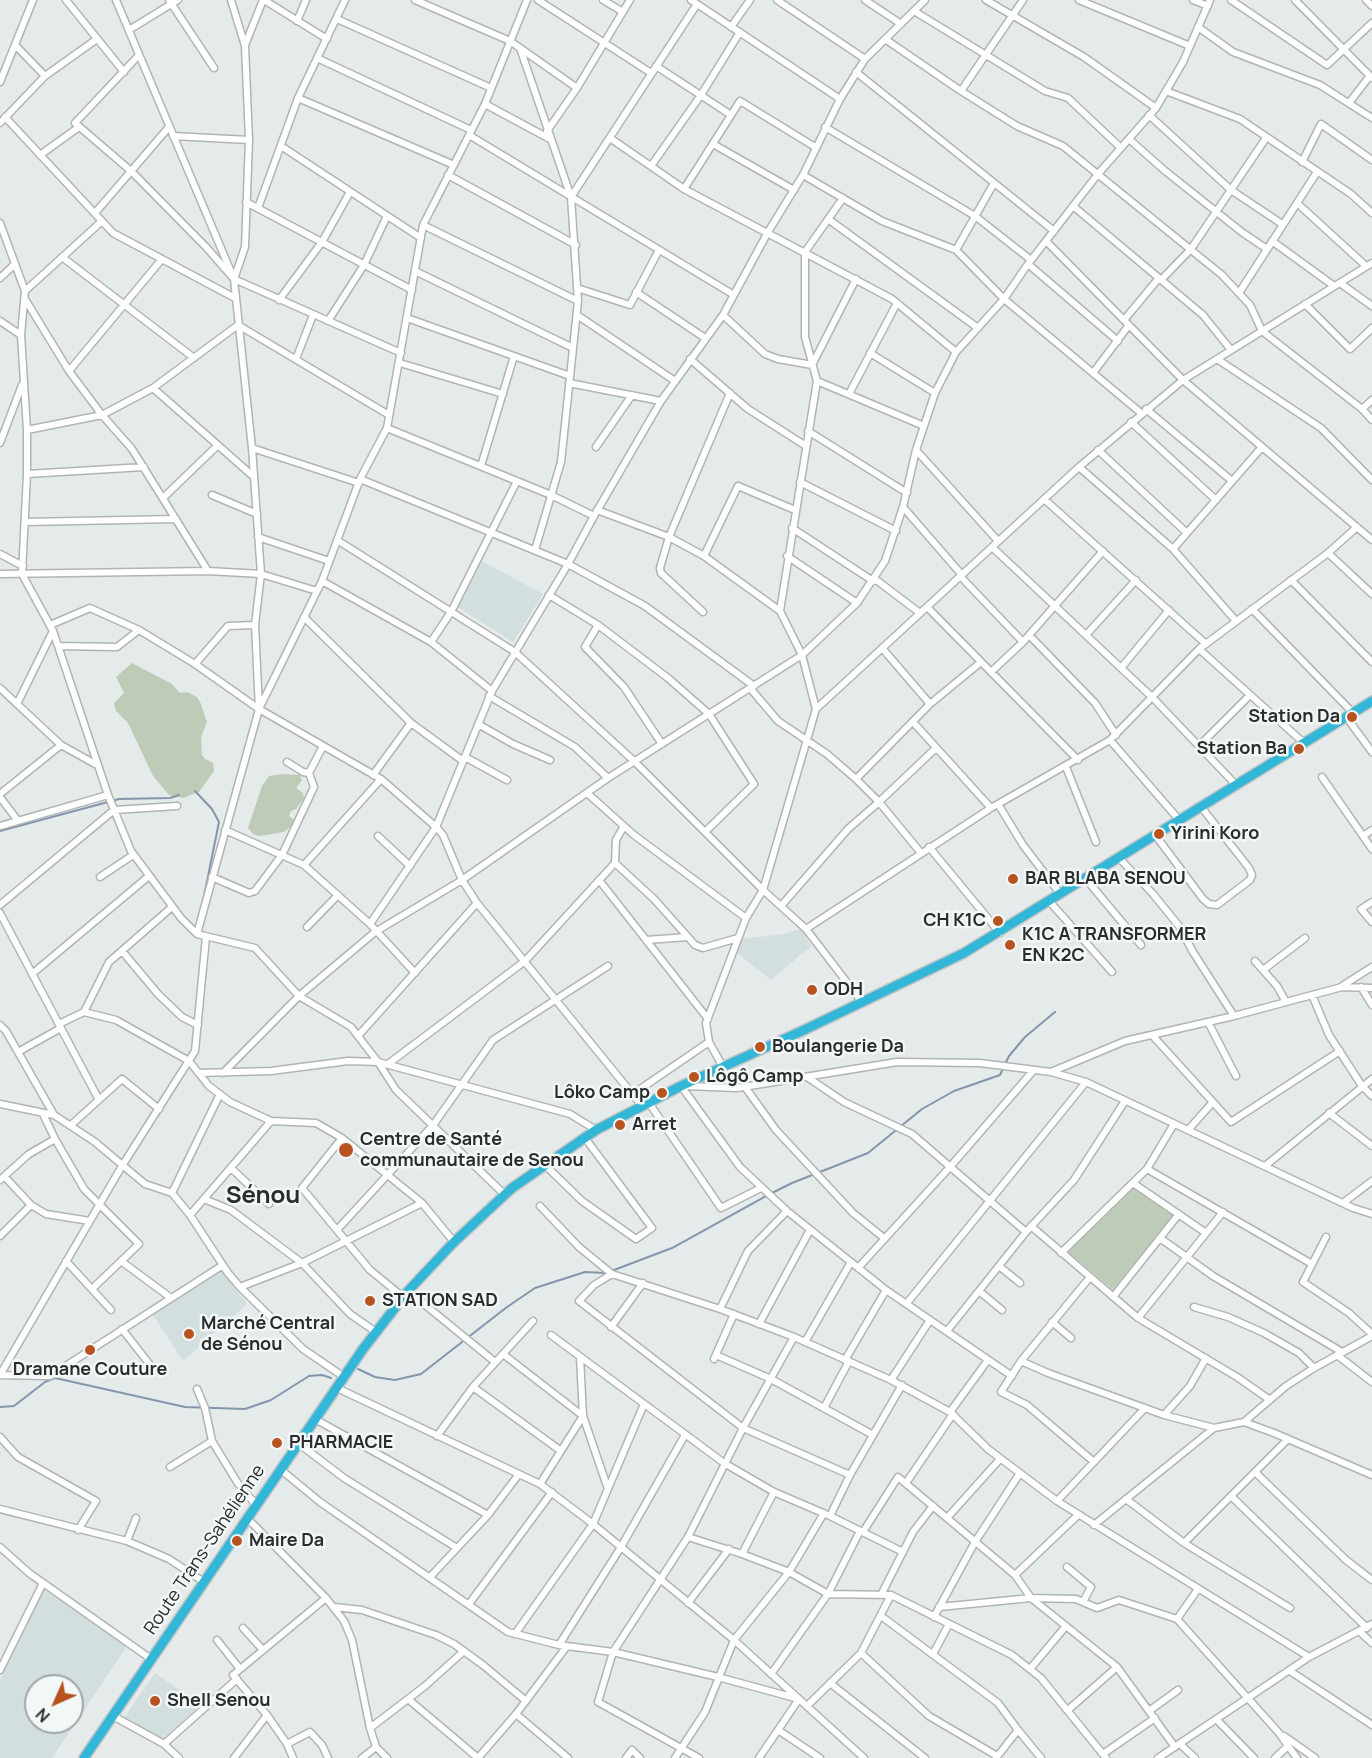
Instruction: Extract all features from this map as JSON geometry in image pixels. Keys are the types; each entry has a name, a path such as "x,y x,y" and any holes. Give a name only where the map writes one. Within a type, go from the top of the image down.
{"highway":[{"name":"Route Trans-Sahélienne","path":"84,1758 376,1332 406,1294 454,1242 505,1194 596,1130 681,1086 862,1002 1000,933 1370,705"}],"street":[{"path":"0,82 33,0"},
{"path":"66,0 124,72"},
{"path":"116,0 234,279 252,448 261,574 255,626 259,710"},
{"path":"231,0 245,46 249,140 244,247 234,279"},
{"path":"245,46 263,0 327,39"},
{"path":"297,21 306,0"},
{"path":"258,208 298,98 345,0"},
{"path":"415,0 510,41 577,88"},
{"path":"197,934 259,710 322,581 359,481 387,428 423,225 485,104 527,0"},
{"path":"538,0 651,73"},
{"path":"603,0 623,12"},
{"path":"547,131 577,88 630,0"},
{"path":"731,27 750,0"},
{"path":"777,0 865,58"},
{"path":"865,0 901,24"},
{"path":"370,924 436,827 490,694 568,564 595,513 661,401 723,315 768,232 803,175 825,127 856,72 865,58 925,0"},
{"path":"986,0 1084,57 1156,108"},
{"path":"961,91 1023,0"},
{"path":"1079,0 1190,46"},
{"path":"223,1072 299,996 375,932 462,880 608,778 802,655 857,603 885,561 896,531 916,450 935,393 956,352 1004,299 1098,174 1156,108 1190,46 1209,3 1193,0"},
{"path":"1231,0 1328,65 1372,23"},
{"path":"1295,0 1371,77 1349,104"},
{"path":"1366,0 1372,6"},
{"path":"129,30 173,1 214,68"},
{"path":"571,197 656,66 694,2 840,99"},
{"path":"914,11 1045,91 1068,98 1121,148"},
{"path":"337,19 491,88"},
{"path":"1198,27 1233,52 1320,85 1372,117"},
{"path":"651,166 701,95 740,32"},
{"path":"0,123 45,76 98,39"},
{"path":"885,39 1017,126 1063,146 1222,275 1250,305 1262,331 1362,409 1372,420"},
{"path":"16,46 45,76"},
{"path":"520,48 571,197 578,301 561,462 535,550"},
{"path":"139,55 75,123 131,171 206,247 234,279 401,353"},
{"path":"317,58 470,133 734,295"},
{"path":"656,66 731,115"},
{"path":"856,72 1054,231"},
{"path":"1166,91 1240,119 1351,194 1372,213"},
{"path":"298,98 454,165"},
{"path":"684,189 740,101 815,147"},
{"path":"485,104 550,139"},
{"path":"1149,115 1231,190 1282,224"},
{"path":"5,117 113,233 235,298"},
{"path":"1302,162 1321,124 1372,160"},
{"path":"40,155 79,127"},
{"path":"95,213 170,127"},
{"path":"825,127 975,216 1118,341"},
{"path":"173,136 249,140"},
{"path":"609,138 684,189 856,279 897,303 956,352"},
{"path":"1124,320 1160,279 1191,249 1266,138"},
{"path":"1129,139 1164,170 1267,249"},
{"path":"713,144 794,190"},
{"path":"281,146 421,238"},
{"path":"1239,293 1317,172"},
{"path":"803,175 882,221 956,250 1004,299 1093,373 1232,481"},
{"path":"448,176 576,245"},
{"path":"956,250 994,183"},
{"path":"279,300 322,242 350,192"},
{"path":"780,610 817,381 805,336 805,252 843,198"},
{"path":"246,202 412,291"},
{"path":"723,1066 709,1042 706,1023 746,918 763,890 816,708 1079,467 1144,411 1183,380 1369,264 1297,203"},
{"path":"1073,206 1203,315 1231,350"},
{"path":"328,321 364,265 387,216"},
{"path":"828,219 978,328"},
{"path":"26,291 102,221"},
{"path":"0,223 26,291 21,335 27,430 23,570 51,628 108,795 134,855 172,907 197,934 255,948 299,996 351,1027 396,1090 505,1194"},
{"path":"423,225 578,301"},
{"path":"1046,241 1183,380 1372,540"},
{"path":"1272,241 1372,306"},
{"path":"577,288 630,305 659,250"},
{"path":"62,257 194,358"},
{"path":"69,371 162,259"},
{"path":"0,278 15,264"},
{"path":"415,271 573,348"},
{"path":"812,365 856,279"},
{"path":"636,292 705,338"},
{"path":"25,299 69,371 102,415 132,449 208,572"},
{"path":"849,394 897,303"},
{"path":"1305,304 1350,349 1372,328"},
{"path":"296,359 313,315"},
{"path":"577,315 675,381"},
{"path":"723,315 765,354 778,359 812,365"},
{"path":"407,318 514,356 570,380 661,401"},
{"path":"0,321 21,335"},
{"path":"27,430 102,415 153,388 238,325"},
{"path":"238,325 389,415"},
{"path":"1093,373 1129,325"},
{"path":"870,353 935,393"},
{"path":"481,466 514,356"},
{"path":"690,359 748,408 806,446"},
{"path":"1216,359 1321,428 1372,480"},
{"path":"399,363 503,394"},
{"path":"0,443 24,381"},
{"path":"817,381 924,426"},
{"path":"153,388 254,477"},
{"path":"703,612 661,573 661,561 730,393"},
{"path":"596,447 632,395"},
{"path":"1362,409 1372,400"},
{"path":"1131,422 1216,500"},
{"path":"387,428 595,513 669,537 705,556 780,610 802,655 816,708"},
{"path":"808,431 907,493"},
{"path":"163,498 218,445"},
{"path":"1173,549 1263,447"},
{"path":"252,448 359,481 491,532 568,564 645,606 752,687 778,721 827,754 856,779 879,802 921,853"},
{"path":"916,450 998,542"},
{"path":"1098,450 1187,533"},
{"path":"27,474 144,467"},
{"path":"1079,467 1173,549 1236,621"},
{"path":"431,642 451,612 517,481"},
{"path":"800,482 896,531"},
{"path":"705,556 738,486 795,510"},
{"path":"213,495 257,514"},
{"path":"1044,499 1206,644"},
{"path":"903,507 961,575 1023,642"},
{"path":"25,522 176,519"},
{"path":"806,928 991,808 1110,741 1199,649 1328,553 1357,527"},
{"path":"792,528 874,580 920,613"},
{"path":"258,537 329,561"},
{"path":"338,540 515,652 634,761 763,890 806,928 862,1002"},
{"path":"992,547 1153,698 1237,786"},
{"path":"991,672 1023,642 1103,551"},
{"path":"1328,553 1372,594"},
{"path":"0,554 23,570"},
{"path":"787,556 857,603"},
{"path":"0,574 23,570 261,574 317,591"},
{"path":"1086,635 1136,580"},
{"path":"1291,580 1372,662"},
{"path":"322,581 431,642 490,694 575,747 608,778"},
{"path":"549,595 598,625 668,678 709,714 754,784 705,832"},
{"path":"927,607 1078,760"},
{"path":"17,704 51,628 90,608 139,630 195,664 259,710 381,779 443,835 462,880 477,903 633,1094 646,1104 721,1208 766,1192"},
{"path":"1252,609 1351,716 1372,752"},
{"path":"1121,668 1169,610"},
{"path":"304,618 411,723 464,759 507,780"},
{"path":"598,625 585,647 624,687 662,744"},
{"path":"195,664 228,626 255,626"},
{"path":"58,646 117,647 139,630"},
{"path":"1029,635 1095,703 1116,735"},
{"path":"882,648 930,704"},
{"path":"1199,649 1305,744"},
{"path":"856,779 930,704 981,662"},
{"path":"0,688 61,745 98,765"},
{"path":"1199,746 1250,695"},
{"path":"913,722 991,808"},
{"path":"373,775 411,723"},
{"path":"478,724 513,744 550,760"},
{"path":"1110,741 1180,821"},
{"path":"18,821 0,796 61,745"},
{"path":"213,877 252,893 282,855 314,787 309,774 323,746"},
{"path":"781,906 848,829 936,748"},
{"path":"287,762 309,774"},
{"path":"1066,767 1096,842"},
{"path":"1322,777 1372,849"},
{"path":"304,865 381,779"},
{"path":"587,793 624,826 746,918"},
{"path":"0,826 108,795"},
{"path":"998,804 1023,845 1061,895"},
{"path":"0,905 114,810 177,806"},
{"path":"1156,836 1203,899 1209,904 1217,905 1250,880 1252,875 1202,808"},
{"path":"388,1064 525,961 615,863 616,840 624,826"},
{"path":"225,830 304,865 370,924 415,973"},
{"path":"1363,836 1372,830"},
{"path":"378,836 410,866"},
{"path":"929,847 1000,933"},
{"path":"100,877 134,855"},
{"path":"1120,858 1154,894 1179,926 1234,1016"},
{"path":"615,863 654,898 695,945 703,948 738,938"},
{"path":"32,974 149,876"},
{"path":"1086,879 1141,945"},
{"path":"599,880 708,1019"},
{"path":"307,927 338,895"},
{"path":"1050,902 1112,972"},
{"path":"1372,902 1361,909 1372,922"},
{"path":"358,1036 477,903"},
{"path":"18,1052 84,1012 109,962 172,907"},
{"path":"0,913 99,1100"},
{"path":"206,937 195,1051 122,1166 0,1375 50,1376 223,1265"},
{"path":"646,940 688,937"},
{"path":"1263,970 1305,938"},
{"path":"122,951 158,994 182,1017 198,1025"},
{"path":"1255,961 1277,986 1286,1002"},
{"path":"338,1230 434,1125 493,1040 608,966"},
{"path":"1342,987 1372,967"},
{"path":"1051,1072 1125,1041 1234,1016 1342,987 1372,988"},
{"path":"1361,987 1372,1005"},
{"path":"1312,995 1329,1035 1362,1086 1372,1096"},
{"path":"84,1012 116,1020 189,1062 230,1102 271,1121 316,1123 342,1138 422,1203 454,1242"},
{"path":"1208,1022 1236,1076"},
{"path":"0,1024 54,1115"},
{"path":"1152,1035 1232,1122 1340,1051"},
{"path":"633,1094 709,1042"},
{"path":"199,1074 272,1071 348,1062 378,1062 570,1114 596,1130"},
{"path":"681,1086 745,1087 897,1062 980,1063 1051,1072 1086,1082 1343,1203 1372,1214"},
{"path":"858,1268 1033,1071"},
{"path":"807,1077 844,1102 912,1134 1026,1232"},
{"path":"1264,1166 1372,1078"},
{"path":"71,1125 122,1079 159,1108"},
{"path":"907,1303 1086,1082"},
{"path":"681,1086 740,1167 787,1211 886,1290 1011,1376"},
{"path":"745,1087 776,1130 853,1212 884,1238"},
{"path":"172,1193 220,1094"},
{"path":"947,1331 1031,1226 1074,1180 1125,1101"},
{"path":"1188,1130 1213,1102"},
{"path":"0,1104 54,1115 95,1142 145,1184 172,1193 240,1287 303,1349 344,1377"},
{"path":"43,1113 84,1189 139,1244 92,1289"},
{"path":"1329,1113 1372,1146"},
{"path":"190,1215 271,1121"},
{"path":"1061,1253 1147,1168 1174,1124"},
{"path":"342,1138 302,1188 370,1270 406,1294 495,1362"},
{"path":"545,1165 582,1201 636,1239 652,1228 585,1138"},
{"path":"55,1139 29,1154 3,1179 31,1205 46,1214 90,1221"},
{"path":"231,1168 269,1204"},
{"path":"1147,1168 1312,1264"},
{"path":"1343,1203 1372,1181"},
{"path":"1132,1183 1206,1233"},
{"path":"204,1199 231,1210 302,1263 350,1314 376,1332"},
{"path":"240,1287 302,1263 422,1203"},
{"path":"0,1236 31,1205"},
{"path":"540,1206 579,1247 612,1274 720,1309 794,1337 902,1385 952,1413 1000,1458 1057,1501 1309,1657"},
{"path":"720,1309 748,1251 787,1211"},
{"path":"1138,1318 1223,1212"},
{"path":"1113,1297 1179,1214"},
{"path":"1031,1226 1138,1318 1270,1400"},
{"path":"759,1324 810,1230"},
{"path":"1021,1361 1164,1415 1214,1428 1245,1422 1286,1386 1314,1368 1371,1338 1349,1313 1303,1282 1326,1237"},
{"path":"1160,1238 1213,1276 1340,1354 1372,1382"},
{"path":"66,1261 111,1310"},
{"path":"121,1261 171,1298"},
{"path":"805,1342 851,1262"},
{"path":"999,1266 1020,1283"},
{"path":"612,1274 594,1286 579,1301 743,1428 850,1475"},
{"path":"1090,1277 1021,1361 1001,1392 1027,1405 1094,1462"},
{"path":"611,1327 643,1283"},
{"path":"824,1408 847,1360 886,1290"},
{"path":"979,1291 1002,1310"},
{"path":"1194,1307 1228,1317 1264,1334 1299,1353 1314,1368"},
{"path":"734,1314 715,1357 771,1379 873,1435"},
{"path":"891,1380 930,1320"},
{"path":"437,1436 472,1387 533,1321"},
{"path":"1052,1322 1071,1338"},
{"path":"122,1329 154,1370"},
{"path":"550,1335 724,1463 774,1492 827,1514 903,1552"},
{"path":"699,1758 598,1702 613,1652 688,1537 724,1463 794,1337"},
{"path":"503,1354 583,1416"},
{"path":"580,1356 583,1416 608,1490"},
{"path":"1164,1415 1190,1386 1206,1359"},
{"path":"906,1484 988,1360"},
{"path":"675,1758 705,1712 734,1640 789,1572 827,1514 902,1385"},
{"path":"472,1387 561,1451"},
{"path":"337,1388 540,1484 552,1492 734,1640 864,1758"},
{"path":"196,1389 205,1407 212,1441 237,1482 256,1505"},
{"path":"515,1634 593,1524 644,1404"},
{"path":"1057,1501 1146,1408"},
{"path":"540,1484 583,1416"},
{"path":"315,1419 488,1515"},
{"path":"1245,1422 1372,1475"},
{"path":"1094,1525 1214,1428"},
{"path":"559,1645 621,1547 685,1434"},
{"path":"0,1437 18,1458 96,1501 78,1530"},
{"path":"1184,1543 1288,1439"},
{"path":"170,1467 212,1441"},
{"path":"298,1443 345,1478 457,1548"},
{"path":"947,1518 1000,1458"},
{"path":"280,1469 320,1502 508,1632 559,1645 613,1652 799,1699"},
{"path":"1255,1472 1346,1560 1372,1580"},
{"path":"934,1617 975,1542 1020,1473"},
{"path":"430,1578 488,1515 519,1474"},
{"path":"771,1674 828,1594 862,1531 898,1477 1015,1575 1031,1598 1117,1667 1178,1746 1195,1758"},
{"path":"469,1604 552,1492"},
{"path":"742,1554 774,1492"},
{"path":"1158,1758 1248,1700 1309,1657 1370,1626 1231,1496"},
{"path":"1126,1499 1184,1543 1290,1608"},
{"path":"881,1595 913,1532 933,1506"},
{"path":"0,1509 128,1541 169,1559 204,1582"},
{"path":"1015,1575 1078,1515"},
{"path":"128,1541 136,1518"},
{"path":"247,1518 326,1598 344,1621 352,1640 370,1728 376,1747 387,1758"},
{"path":"688,1537 789,1572 828,1594 891,1595 1012,1655 1041,1678 1104,1756 1155,1719"},
{"path":"0,1547 44,1583 151,1659"},
{"path":"688,1603 729,1550"},
{"path":"1067,1567 1091,1587 1083,1602"},
{"path":"0,1670 44,1583"},
{"path":"1177,1618 1198,1589"},
{"path":"807,1706 861,1653 891,1595"},
{"path":"293,1758 287,1744 267,1715 233,1675 326,1598"},
{"path":"939,1607 1031,1598 1076,1599 1097,1608 1119,1600 1177,1618 1279,1733 1297,1758"},
{"path":"334,1607 362,1610 436,1635 464,1651 526,1701"},
{"path":"881,1616 998,1703 1041,1758"},
{"path":"933,1654 949,1624"},
{"path":"1030,1670 1066,1626"},
{"path":"243,1628 262,1650"},
{"path":"1360,1632 1372,1643"},
{"path":"217,1640 240,1669"},
{"path":"408,1699 478,1758 516,1714 567,1646"},
{"path":"370,1728 447,1668 464,1651"},
{"path":"861,1653 929,1716 996,1757 1018,1730"},
{"path":"1068,1710 1117,1667"},
{"path":"1290,1671 1372,1725"},
{"path":"164,1744 237,1679"},
{"path":"830,1683 925,1758"},
{"path":"1149,1711 1178,1690"},
{"path":"759,1758 799,1699"},
{"path":"516,1714 568,1758"},
{"path":"234,1758 267,1715"},
{"path":"113,1716 164,1744 179,1758"},
{"path":"1217,1720 1254,1758"},
{"path":"778,1730 820,1758"},
{"path":"287,1744 310,1732 322,1745 328,1758"},
{"path":"1279,1733 1315,1758"},
{"path":"1275,1758 1288,1746"},
{"path":"362,1758 376,1747"},
{"path":"626,1758 632,1750 640,1758"}],"shaded area":[{"path":"480,560 543,594 513,642 456,606"},
{"path":"801,929 811,946 771,980 736,952 742,939 784,934"},
{"name":"Marché Central de Sénou","path":"217,1265 247,1304 183,1361 148,1307"},
{"path":"44,1590 127,1646 84,1710 84,1674 24,1674 24,1734 68,1734 52,1758 0,1758 0,1680"},
{"path":"155,1673 201,1705 160,1741 123,1719"}],"green space":[{"path":"132,663 172,684 180,693 187,692 197,697 201,704 207,722 201,737 202,755 213,763 214,771 199,792 183,798 169,795 153,776 128,723 116,711 114,703 124,693 116,677"},
{"path":"300,775 302,780 296,788 303,793 304,798 289,816 294,820 294,824 284,832 260,836 253,834 248,828 262,786 269,776"},
{"path":"1133,1185 1174,1214 1113,1290 1068,1252"}],"waterway":[{"path":"195,791 212,809 219,822 203,901"},
{"path":"0,831 119,799 170,798 179,795"},
{"path":"358,1369 375,1377 395,1380 421,1374 535,1288 585,1272 606,1273 672,1248 792,1183 868,1153 922,1109 954,1091 1000,1075 1009,1056 1025,1037 1055,1012"},
{"path":"0,1407 14,1406 45,1382 55,1378 185,1407 245,1409 271,1400 309,1376 322,1375 331,1378"}],"place":[{"name":"Station Da","path":"1352,717"},
{"name":"Station Ba","path":"1299,749"},
{"name":"Yirini Koro","path":"1159,834"},
{"name":"BAR BLABA SENOU","path":"1013,879"},
{"name":"CH K1C","path":"998,921"},
{"name":"K1C A TRANSFORMER EN K2C","path":"1010,945"},
{"name":"ODH","path":"812,990"},
{"name":"Boulangerie Da","path":"760,1047"},
{"name":"Lôgô Camp","path":"694,1077"},
{"name":"Lôko Camp","path":"662,1093"},
{"name":"Arret","path":"620,1125"},
{"name":"Centre de Santé communautaire de Senou","path":"346,1150"},
{"name":"STATION SAD","path":"370,1301"},
{"name":"Marché Central de Sénou","path":"189,1334"},
{"name":"Dramane Couture","path":"90,1350"},
{"name":"PHARMACIE","path":"277,1443"},
{"name":"Maire Da","path":"237,1541"},
{"name":"Shell Senou","path":"155,1701"}],"district":[{"name":"Sénou","path":"263,1196"}]}
